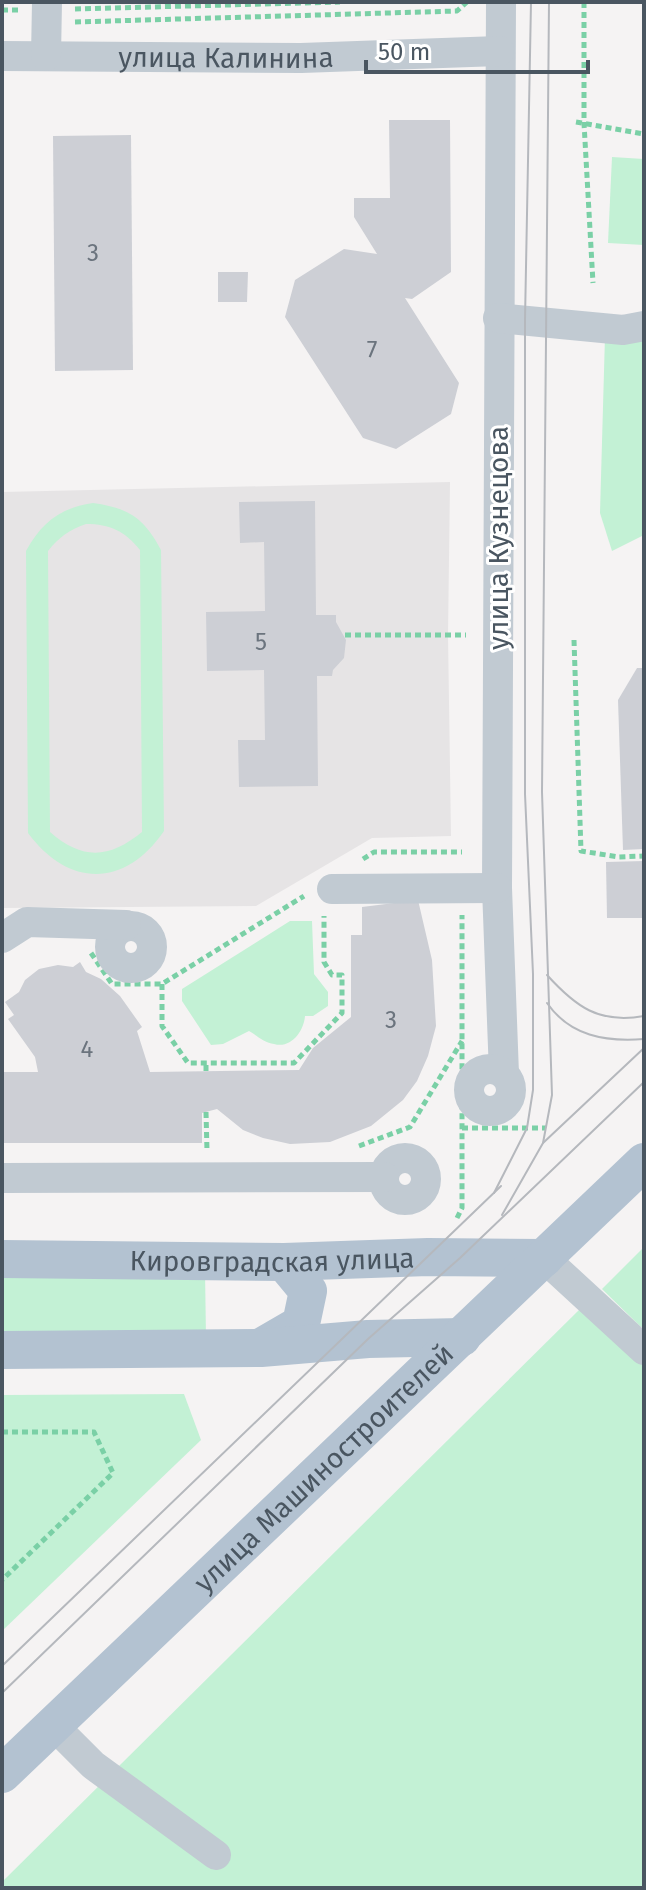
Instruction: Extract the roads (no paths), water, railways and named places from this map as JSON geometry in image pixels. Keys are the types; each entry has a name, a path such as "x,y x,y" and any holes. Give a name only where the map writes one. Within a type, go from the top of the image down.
{"main road":[{"name":"улица Машиностроителей","path":"2,1774 644,1162"},
{"name":"Кировградская улица","path":"2,1259 284,1262 428,1257 544,1258"},
{"path":"261,1348 301,1324 308,1291 284,1262"},
{"path":"2,1350 261,1348 368,1339 462,1337"}],"street":[{"name":"улица Кузнецова","path":"501,2 497,888 504,1074"},
{"path":"46,56 47,6"},
{"name":"улица Калинина","path":"2,56 301,58 499,51"},
{"path":"498,318 623,330 644,326"},
{"path":"322,899 497,888"},
{"path":"2,938 27,922 126,925"},
{"path":"2,1178 384,1177"},
{"path":"544,1258 644,1350"},
{"path":"53,1725 93,1765 216,1855"}],"tram line":[{"path":"494,1193 527,1128 533,1090 533,974 525,794 525,320 531,2"},
{"path":"502,1215 543,1143 552,1095 542,792 549,2"},
{"path":"547,975 568,996 601,1015 644,1016"},
{"path":"547,1003 566,1023 578,1030 602,1038 644,1039"},
{"path":"543,1143 644,1048"},
{"path":"2,1693 368,1339 460,1258 644,1082"},
{"path":"2,1666 501,1186"}]}
